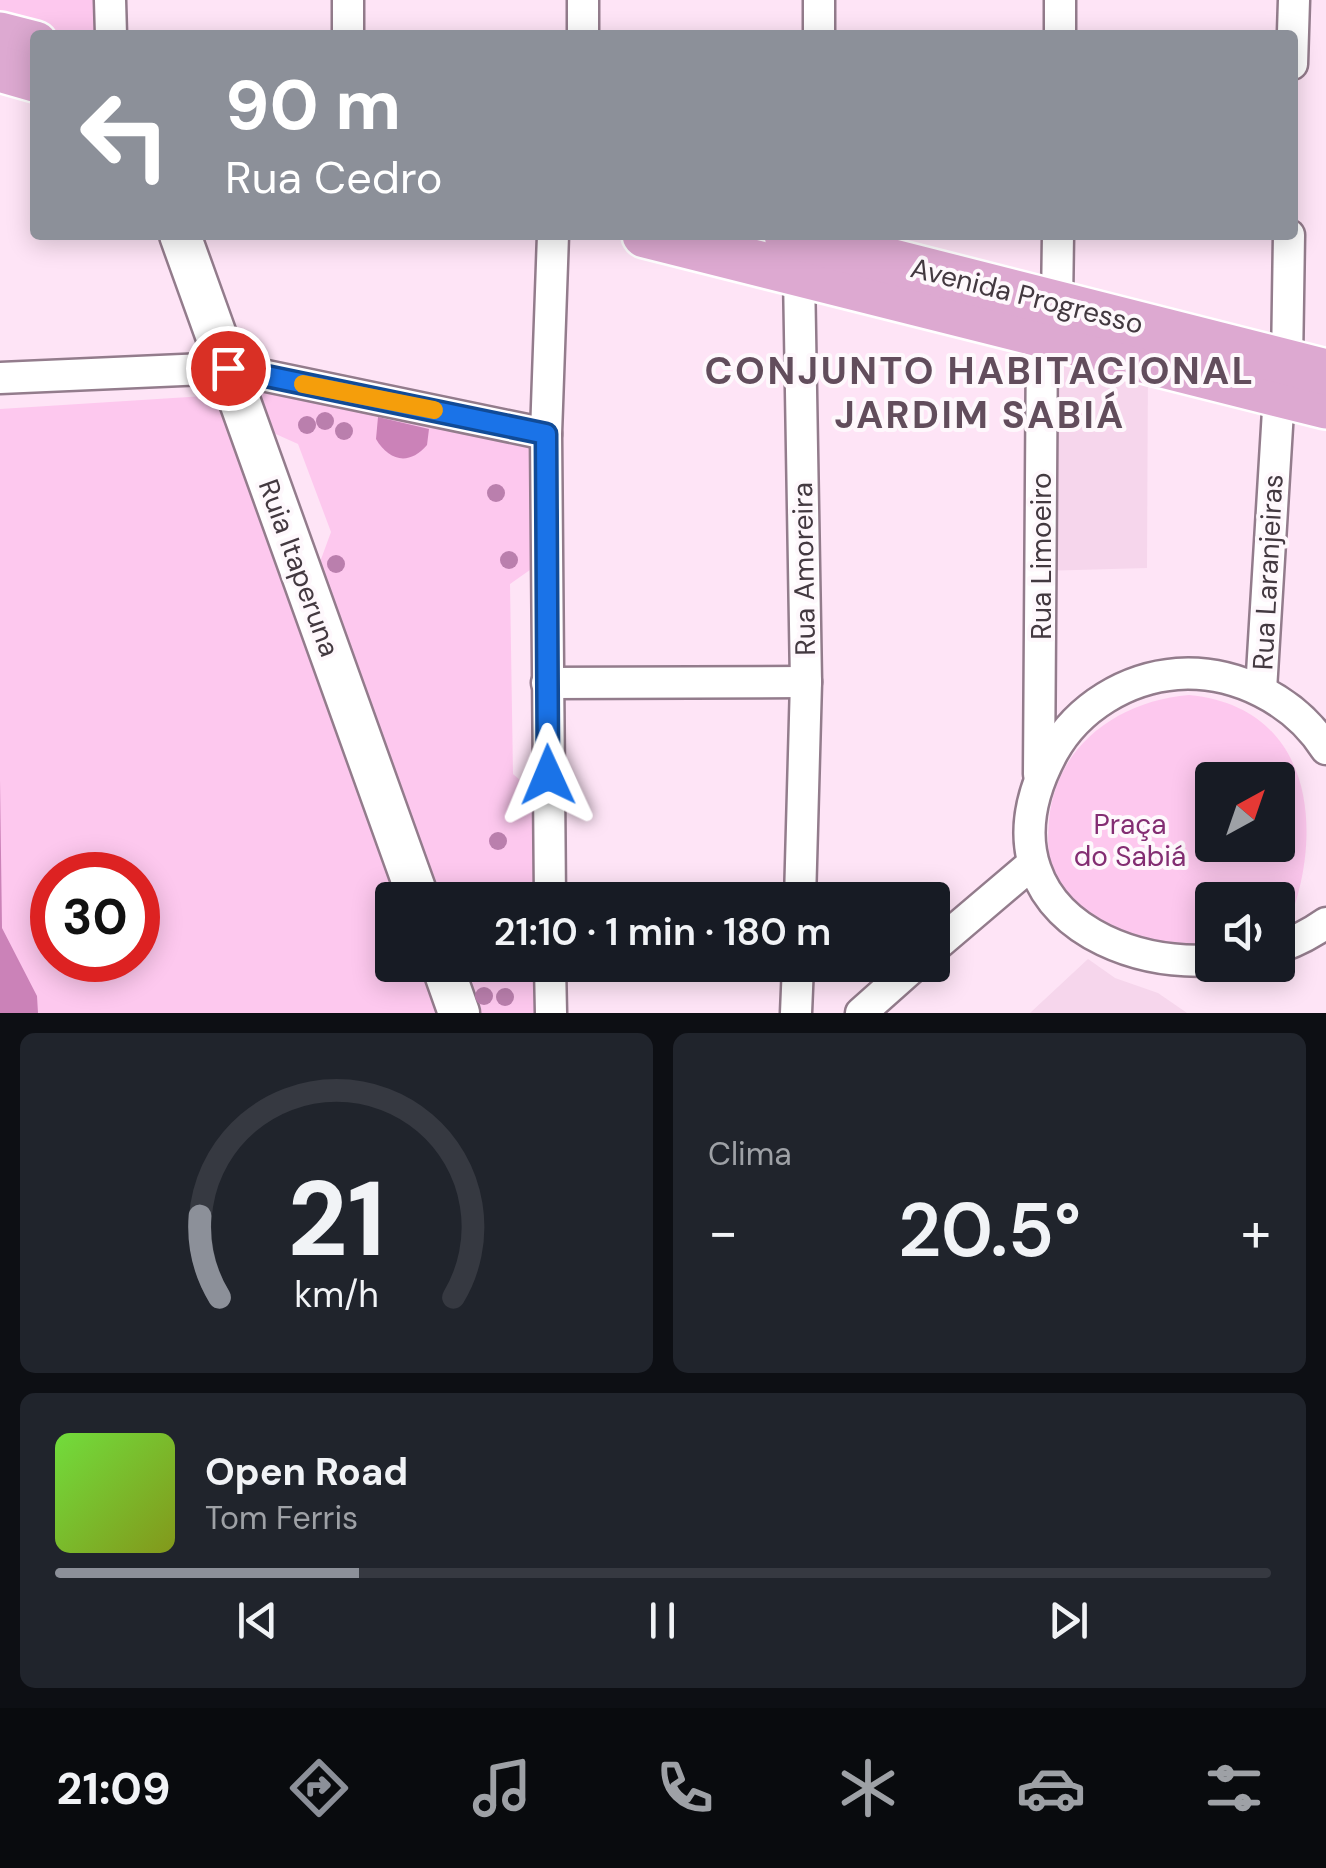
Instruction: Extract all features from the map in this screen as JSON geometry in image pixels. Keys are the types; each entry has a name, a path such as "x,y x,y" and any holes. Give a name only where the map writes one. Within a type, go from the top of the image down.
{"main road":[{"path":"0,36 30,43"},
{"path":"0,69 30,78"},
{"name":"Avenida Progresso","path":"717,240 804,246 1050,319 1297,376 1326,406"}],"street":[{"path":"110,0 111,30"},
{"path":"348,0 348,30"},
{"path":"582,30 583,0"},
{"path":"818,30 819,0"},
{"path":"1060,0 1060,30"},
{"path":"1293,30 1294,0"},
{"name":"Ruia Itaperuna","path":"182,240 412,882"},
{"path":"550,882 546,434 552,240"},
{"name":"Rua Limoeiro","path":"1040,777 1050,319 1058,240"},
{"name":"Rua Laranjeiras","path":"1261,690 1297,376 1289,240"},
{"name":"Rua Amoreira","path":"800,882 806,682 804,246"},
{"path":"0,378 228,368 546,434"},
{"path":"1101,969 1067,939 1051,916 1032,864 1031,809 1040,777 1060,738 1072,724 1092,707 1135,683 1183,674 1218,676 1261,690 1303,720 1326,749"},
{"path":"547,683 806,682"},
{"path":"950,934 1032,864"},
{"path":"1295,957 1326,923"},
{"path":"448,982 459,1013"},
{"path":"550,982 551,1013"},
{"path":"796,1013 797,982"},
{"path":"861,1013 896,982"}],"shaded area":[{"path":"1042,334 1148,361 1147,568 1041,571"},
{"path":"378,417 429,429 427,445 413,456 393,456 376,439"},
{"path":"0,780 2,928 37,996 38,1013 0,1013"},
{"path":"1088,959 1115,978 1158,993 1187,1013 1030,1013"}],"green space":[{"path":"0,0 110,0 111,30 30,30 30,40 0,69"},
{"path":"228,368 546,434 547,558 510,584 513,774 549,805 550,882 375,882 375,982 550,982 551,1013 0,1013 0,409 236,394","holes":["249,422 298,444 331,532 309,592"]},
{"name":"Praça do Sabiá","path":"1189,695 1234,706 1267,727 1291,762 1195,762 1195,862 1295,862 1295,772 1302,790 1307,829 1295,901 1295,882 1195,882 1195,976 1146,972 1119,958 1066,898 1051,867 1049,821 1063,771 1095,732 1138,707"}],"slow traffic":[{"path":"303,384 434,410"}],"district":[{"name":"CONJUNTO HABITACIONAL JARDIM SABIÁ","path":"980,393"}],"route":[{"path":"228,368 546,434 548,775"}]}
